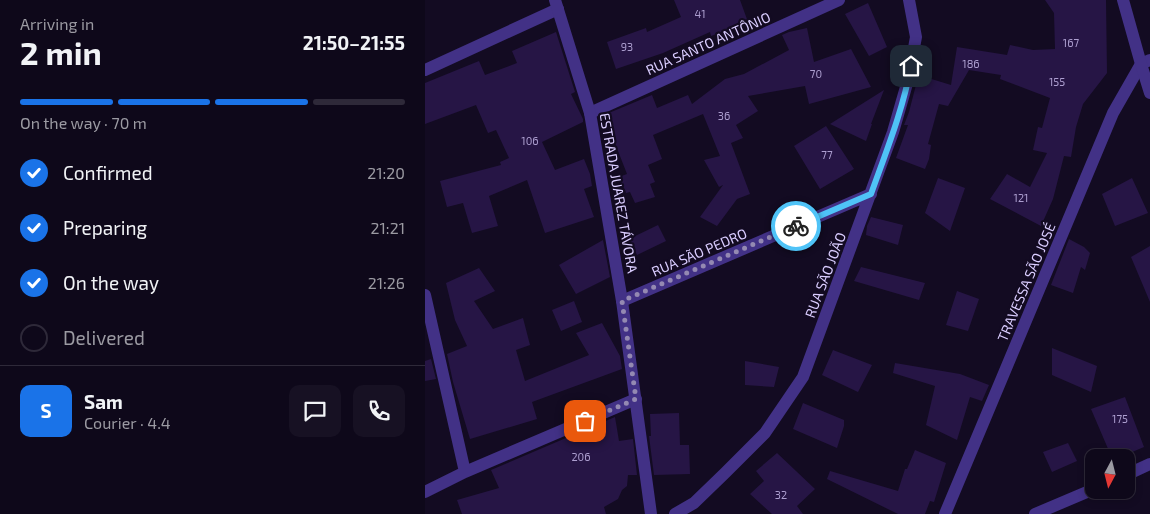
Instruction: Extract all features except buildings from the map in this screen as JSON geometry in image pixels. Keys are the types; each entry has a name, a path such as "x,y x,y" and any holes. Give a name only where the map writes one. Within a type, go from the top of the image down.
{"street":[{"name":"RUA SANTO ANTÔNIO","path":"590,112 839,0"},
{"name":"RUA SÃO JOÃO","path":"675,514 694,503 765,433 803,377 893,132 908,80 915,37 909,0"},
{"path":"1123,0 1145,62 1150,93"},
{"name":"ESTRADA JUAREZ TÁVORA","path":"557,5 590,112 622,301 651,514"},
{"path":"425,70 557,5"},
{"name":"TRAVESSA SÃO JOSÉ","path":"945,514 1113,113 1145,62"},
{"name":"RUA SÃO PEDRO","path":"622,301 871,194"},
{"path":"425,294 465,472"},
{"path":"425,492 465,472 636,399"},
{"path":"1135,471 1150,464"},
{"path":"1035,514 1085,493"}],"way so far":[{"path":"585,421 636,399 622,301 796,226"}],"route":[{"path":"796,226 871,194 893,132 911,66"}]}
